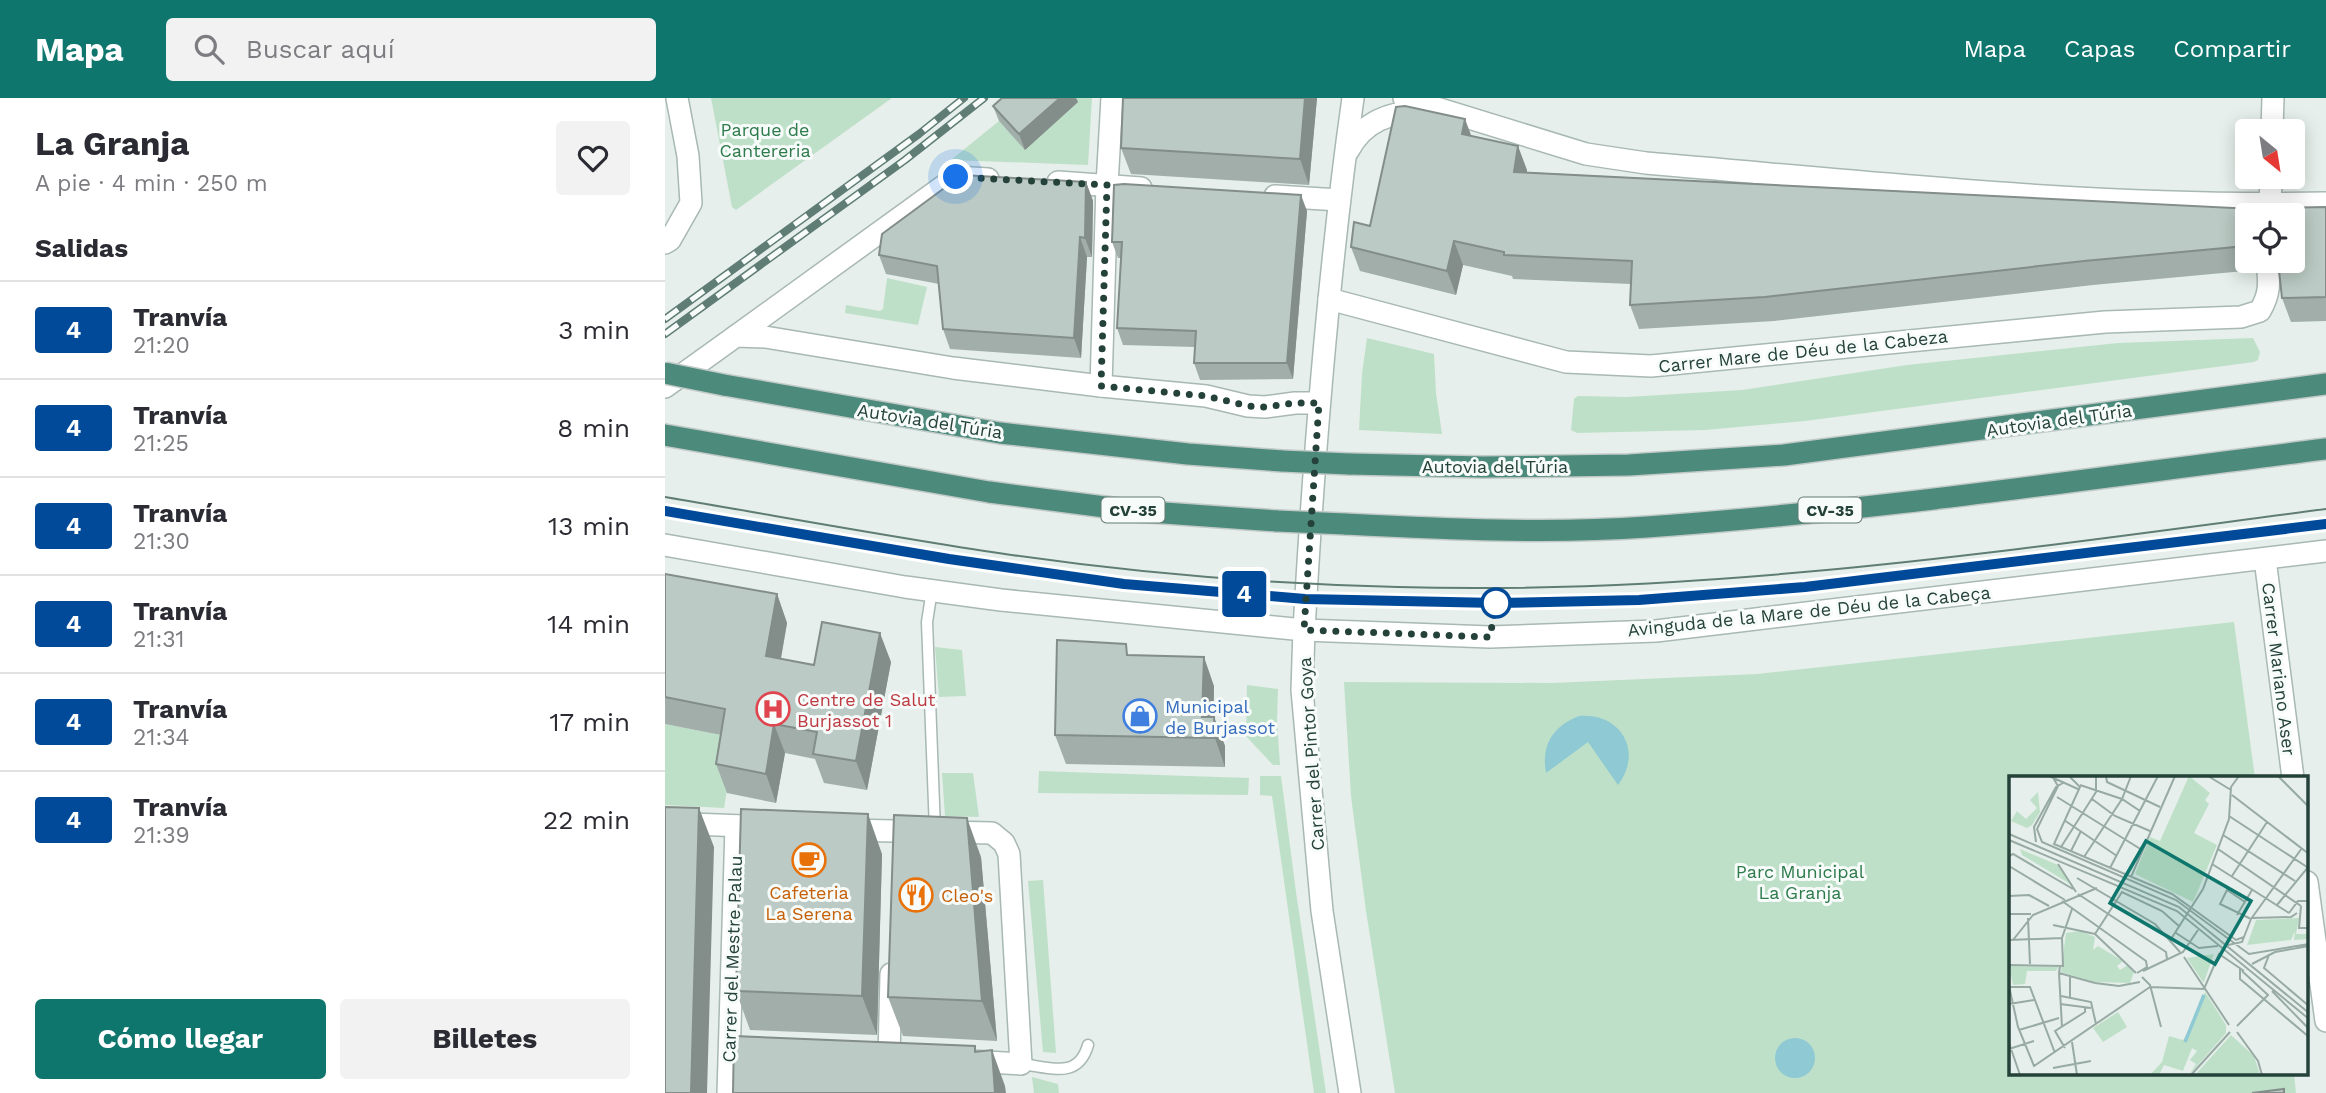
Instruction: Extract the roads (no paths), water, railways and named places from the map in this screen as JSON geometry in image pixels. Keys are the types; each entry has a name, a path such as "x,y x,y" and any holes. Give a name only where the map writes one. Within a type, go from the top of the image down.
{"highway":[{"name":"Autovia del Túria","path":"665,373 898,417 1000,433 1188,454 1282,461 1483,467 1616,465 1784,455 2326,384"},
{"name":"CV-35","path":"665,435 989,492 1136,510 1277,521 1478,530 1645,527 1881,506 2326,449"}],"street":[{"path":"665,243 670,240 691,202 688,156 677,98"},
{"path":"1101,386 1112,98"},
{"name":"Carrer del Pintor Goya","path":"1350,1093 1322,911 1303,690 1304,630 1319,403 1339,200 1353,98"},
{"path":"1404,98 1586,154 1646,163 2028,195 2235,208"},
{"path":"2272,119 2273,98"},
{"name":"Carrer del Pintor Goya","path":"1344,162 1349,148 1370,123 1400,112 1434,108"},
{"path":"665,387 956,177 1011,180"},
{"path":"1038,181 1158,189"},
{"path":"1253,195 1339,200"},
{"path":"2305,206 2326,204"},
{"name":"Carrer Mare de Déu de la Cabeza","path":"1329,299 1566,362 1651,366 2092,323 2241,317 2260,311 2270,290 2268,273"},
{"path":"736,336 785,338 953,368 1206,396 1248,406 1319,403"},
{"name":"Avinguda de la Mare de Déu de la Cabeça","path":"665,545 1001,600 1304,630 1490,637 1656,631 2326,551"},
{"name":"Carrer Mariano Aser","path":"2265,559 2293,776"},
{"path":"665,823 789,828"},
{"name":"Carrer del Mestre Palau","path":"728,1093 736,826"},
{"path":"829,829 896,839 935,833 992,833 1004,843 1009,854 1021,1064 955,1060"},
{"path":"2309,893 2321,956 2326,1021"},
{"path":"892,951 882,1057 915,1058"},
{"path":"729,1048 756,1049"}],"lane":[{"path":"932,590 927,622 935,833"},
{"path":"1021,1064 1072,1068 1084,1059 1088,1045"}],"water":[{"path":"1579,716 1594,716 1606,720 1624,736 1629,759 1618,785 1588,742 1546,773 1545,754 1551,738 1562,725"},
{"path":"1795,1038 1803,1039 1809,1044 1814,1050 1814,1066 1809,1072 1803,1077 1795,1078 1787,1077 1781,1072 1776,1066 1775,1058 1776,1050 1781,1044 1787,1039"}],"tram line":[{"path":"665,497 962,547 1103,567 1300,583 1515,588 1748,577 1863,566 1979,554 2326,509"},
{"path":"665,511 949,559 1124,584 1306,599 1497,603 1639,600 1805,587 2326,524"},
{"name":"4","path":"665,511 949,559 1124,584 1305,599 1497,603 1639,600 1805,587 2326,524"}],"railway":[{"path":"665,319 919,134 964,98"},
{"path":"665,334 905,160 984,98"}],"place":[{"name":"Centre de Salut Burjassot 1","path":"773,709"},
{"name":"Municipal de Burjassot","path":"1140,716"},
{"name":"Cafeteria La Serena","path":"809,860"},
{"name":"Cleo's","path":"916,895"}],"park label":[{"name":"Parque de Cantereria","path":"765,139"},
{"name":"Parc Municipal La Granja","path":"1800,881"}]}
